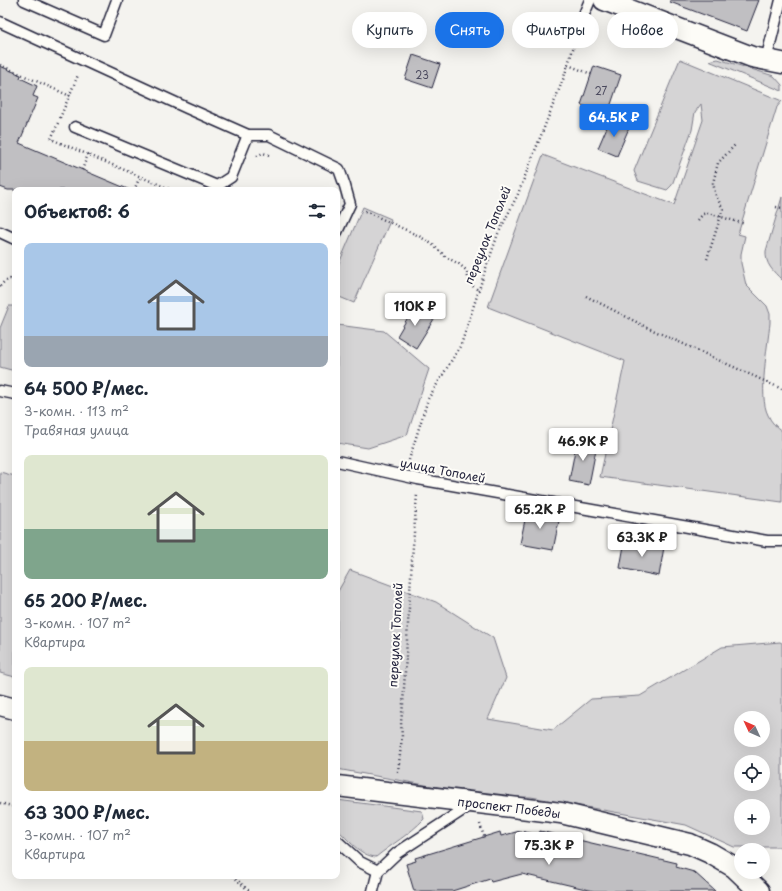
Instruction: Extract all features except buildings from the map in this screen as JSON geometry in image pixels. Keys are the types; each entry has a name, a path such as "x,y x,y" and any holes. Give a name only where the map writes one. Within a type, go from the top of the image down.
{"street":[{"path":"604,0 752,57 774,62"},
{"path":"0,705 12,708"},
{"name":"проспект Победы","path":"340,786 561,813 690,844 710,853 734,867 759,891"}],"lane":[{"path":"24,0 104,35 117,0"},
{"path":"585,12 590,0"},
{"path":"774,62 781,0"},
{"path":"0,22 248,135 268,135 339,169 350,204 340,226"},
{"path":"75,127 217,186 231,177 248,135"},
{"path":"0,232 12,238"},
{"path":"0,391 12,393"},
{"name":"улица Тополей","path":"340,462 404,476 767,541 782,541"},
{"path":"373,891 378,871 397,853 474,803"},
{"path":"340,844 360,862 378,871"}],"path":[{"name":"переулок Тополей","path":"404,476 428,399 461,345 478,290 498,234 518,194 564,77 573,48"},
{"path":"0,64 70,96"},
{"path":"568,65 591,74"},
{"path":"73,89 78,78"},
{"path":"707,259 723,209 716,196 713,183 718,163 735,144"},
{"path":"256,157 262,153 271,156"},
{"path":"82,170 88,154"},
{"path":"135,187 140,177"},
{"path":"350,204 419,236 432,244 446,257 459,264 466,270 470,284 478,290"},
{"path":"776,207 782,208"},
{"path":"698,220 703,214 708,213 745,224"},
{"path":"0,286 10,279 12,280"},
{"path":"586,296 644,326 782,389"},
{"name":"переулок Тополей","path":"395,793 402,737 401,722 418,478"},
{"path":"0,803 12,806"},
{"path":"482,831 484,837"},
{"path":"236,879 249,891"}],"shaded area":[{"path":"680,59 782,101 777,107 738,234 745,236 741,254 741,263 746,285 767,306 770,314 764,370 764,396 765,406 769,418 782,431 782,502 600,477 625,361 488,307 543,155 674,205 703,120 701,104 695,112 692,130 672,185 667,190 638,181 634,171"},
{"path":"718,59 774,76 782,85 782,91 709,61"},
{"path":"782,197 782,280 768,264 766,251"},
{"path":"363,207 391,219 354,303 340,297 340,261"},
{"path":"9,306 12,306 12,370 0,367 0,328"},
{"path":"340,325 384,331 429,369 407,435 368,448 340,443"},
{"path":"0,472 12,475 12,676 0,673"},
{"path":"350,570 436,602 493,638 506,678 488,719 553,730 591,699 640,696 722,647 782,643 782,847 770,847 770,843 734,843 734,847 686,825 531,797 491,797 340,770 340,588"},
{"path":"340,800 422,811 424,819 419,824 376,857 365,854 340,832"}]}
